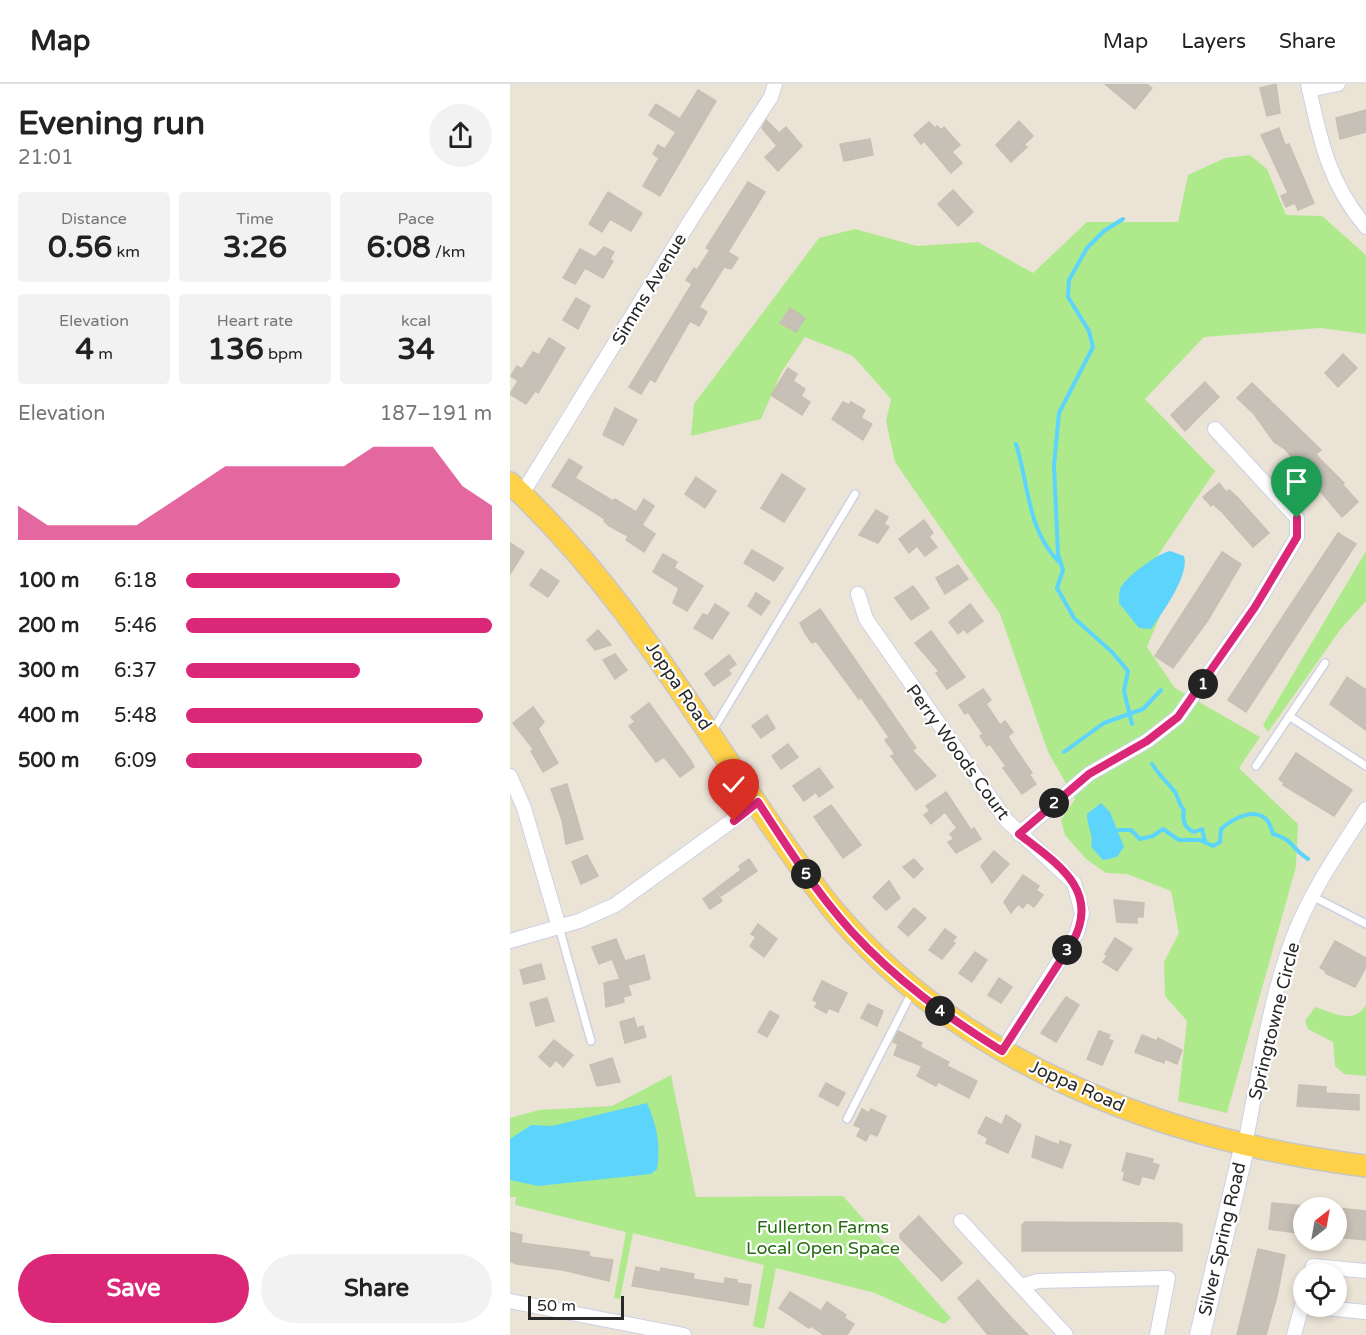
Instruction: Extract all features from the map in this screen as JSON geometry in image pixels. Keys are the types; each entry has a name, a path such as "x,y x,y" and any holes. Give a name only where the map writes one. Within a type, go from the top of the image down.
{"main road":[{"name":"Joppa Road","path":"516,489 561,533 604,583 646,638 830,906 878,959 913,990 952,1019 1002,1051 1095,1096 1167,1122 1245,1144 1366,1166"},
{"name":"Silver Spring Road","path":"1200,1335 1245,1144"}],"street":[{"name":"Simms Avenue","path":"516,489 771,97 775,84"},
{"path":"1338,84 1308,87 1328,166 1343,196 1366,227"},
{"path":"1019,834 1089,774 1147,741 1178,717 1255,607 1297,537 1297,518 1215,429"},
{"name":"Perry Woods Court","path":"858,594 862,613 892,659 1001,813 1019,834 1068,875 1077,890 1082,913 1072,943 1002,1051"},
{"path":"510,776 524,808 559,927"},
{"path":"510,941 559,927 615,905 758,802"},
{"name":"Springtowne Circle","path":"1245,1144 1281,977 1292,941 1312,896 1366,809"},
{"path":"961,1221 1066,1335"},
{"path":"1347,1269 1366,1271"},
{"path":"1021,1286 1038,1281 1168,1278 1157,1335"},
{"path":"510,1301 684,1335"},
{"path":"1347,1310 1366,1312"},
{"path":"1294,1335 1299,1317"}],"lane":[{"path":"711,733 855,494"},
{"path":"1256,766 1325,663"},
{"path":"1289,716 1366,766"},
{"path":"1312,896 1366,924"},
{"path":"559,927 591,1041"},
{"path":"847,1119 913,990"}],"green space":[{"path":"1250,155 1267,169 1286,215 1322,216 1366,255 1366,334 1320,328 1204,337 1145,399 1215,471 1144,576 1161,593 1160,616 1147,647 1175,688 1260,737 1239,768 1298,824 1296,867 1227,1113 1178,1101 1187,1021 1165,996 1164,962 1179,933 1171,891 1127,874 1106,873 1086,859 1065,835 1061,820 1075,799 1048,752 1000,614 895,462 886,421 891,399 853,356 805,337 781,373 761,419 691,436 694,404 819,238 855,229 917,246 978,242 1033,273 1087,222 1178,222 1188,175 1225,158"},
{"path":"1366,551 1366,601 1340,630 1268,732 1263,725"},
{"path":"1366,1005 1366,1076 1344,1074 1335,1066 1333,1042 1308,1029 1305,1021 1315,1007 1349,1016 1355,1015"},
{"name":"Fullerton Farms Local Open Space","path":"671,1075 696,1197 843,1196 951,1318 944,1324 875,1293 776,1268 764,1329 753,1326 764,1265 633,1233 620,1299 614,1298 626,1232 515,1205 516,1197 510,1197 510,1118 539,1110 612,1106"}],"water":[{"path":"1170,551 1184,556 1185,564 1179,583 1151,629 1139,628 1119,603 1120,589 1128,578 1142,567"},
{"path":"1101,803 1110,812 1124,847 1117,857 1103,860 1091,847 1092,839 1087,814"},
{"path":"647,1103 656,1127 658,1143 657,1169 651,1174 538,1186 510,1180 510,1139 531,1125 552,1126"}],"building":[{"path":"1105,84 1146,84 1152,88 1135,109"},
{"path":"1276,84 1280,113 1267,116 1260,88"},
{"path":"698,90 716,101 660,196 643,186 659,158 653,154 658,145 665,149 676,132 649,115 656,104 680,119"},
{"path":"1366,110 1366,132 1340,139 1336,118"},
{"path":"766,120 779,133 786,127 802,146 778,171 765,157 777,146 762,128"},
{"path":"1019,121 1033,136 1024,145 1027,147 1011,162 996,145"},
{"path":"929,122 941,130 944,127 960,145 952,152 962,163 951,173 924,141 921,144 914,135"},
{"path":"1279,128 1285,145 1289,144 1314,203 1298,210 1295,203 1286,207 1281,196 1288,193 1261,135"},
{"path":"870,139 873,155 844,161 840,144"},
{"path":"748,182 765,192 728,252 738,258 731,269 724,267 699,307 707,312 699,326 690,321 655,382 650,379 641,394 629,387 692,284 686,280 694,268 697,270 710,250 706,248"},
{"path":"953,190 973,212 958,226 938,204"},
{"path":"608,192 642,213 631,231 610,219 602,232 589,224"},
{"path":"604,247 614,252 610,259 613,261 603,278 585,268 575,284 563,278 580,249 595,257"},
{"path":"576,298 590,306 578,329 563,320"},
{"path":"790,308 805,318 796,332 780,323"},
{"path":"549,338 565,348 538,393 535,391 526,404 510,394 518,381 511,376 517,366 522,369 533,352 539,355"},
{"path":"1343,354 1357,368 1338,387 1325,373"},
{"path":"788,368 797,374 793,381 805,389 801,396 810,402 802,415 771,395"},
{"path":"1205,382 1219,397 1185,431 1171,415"},
{"path":"1252,383 1321,450 1316,454 1344,483 1342,484 1358,502 1342,517 1285,449 1274,442 1254,414 1237,398"},
{"path":"843,402 849,405 851,402 865,410 861,418 872,424 863,440 832,419"},
{"path":"615,408 637,420 623,445 603,435"},
{"path":"569,459 582,467 575,478 613,501 615,499 636,512 644,499 654,506 642,525 655,534 644,552 626,540 628,536 609,526 604,521 605,519 552,486"},
{"path":"782,474 805,489 784,522 761,508"},
{"path":"696,477 716,491 705,508 685,494"},
{"path":"1219,483 1226,492 1229,490 1237,497 1269,533 1253,547 1222,512 1213,504 1211,506 1203,497"},
{"path":"876,510 888,517 884,524 889,527 878,543 859,535"},
{"path":"924,520 933,533 929,537 937,547 925,556 917,546 909,553 899,539"},
{"path":"1338,533 1356,544 1246,712 1228,700"},
{"path":"510,543 524,552 510,574"},
{"path":"752,550 783,568 774,581 744,563"},
{"path":"1222,552 1241,564 1208,620 1173,668 1155,656"},
{"path":"663,554 677,562 674,568 703,586 687,611 673,603 679,588 653,572"},
{"path":"958,565 968,579 945,594 936,578"},
{"path":"541,569 559,581 548,597 530,585"},
{"path":"913,586 929,608 911,620 895,598"},
{"path":"756,593 770,602 761,615 748,606"},
{"path":"715,604 729,613 712,639 694,628 703,614 708,616"},
{"path":"970,604 983,621 967,633 964,629 958,634 949,622"},
{"path":"820,609 916,748 912,750 936,776 916,790 891,756 895,754 885,740 889,737 861,697 859,699 816,641 812,643 805,633 800,623"},
{"path":"598,630 611,645 595,650 587,640"},
{"path":"931,631 965,677 947,689 936,673 939,671 915,643"},
{"path":"615,654 627,670 615,679 603,660"},
{"path":"729,655 736,664 728,670 731,674 714,686 705,674"},
{"path":"1347,677 1366,690 1366,730 1330,704"},
{"path":"983,689 991,700 986,704 1000,725 1005,721 1013,732 1008,736 1032,773 1029,774 1036,784 1022,794 1003,768 1006,766 990,744 987,746 980,736 983,734 968,712 965,714 959,705"},
{"path":"649,703 694,767 680,777 664,757 656,762 629,726 635,722 631,717"},
{"path":"533,707 544,722 538,729 558,763 543,772 531,751 534,750 513,723"},
{"path":"767,715 775,728 761,738 752,726"},
{"path":"788,744 798,757 781,769 772,756"},
{"path":"1296,753 1352,790 1334,816 1283,785 1284,783 1279,779"},
{"path":"819,768 833,787 819,797 816,792 804,801 793,786"},
{"path":"567,784 583,839 566,844 562,820 551,789"},
{"path":"946,792 971,830 974,828 981,839 956,853 948,842 954,839 950,834 957,828 945,812 931,824 924,815 930,811 926,806"},
{"path":"831,805 861,845 843,858 814,817"},
{"path":"994,851 1009,864 992,883 981,866"},
{"path":"587,855 598,876 581,884 572,862"},
{"path":"749,859 757,871 721,896 716,889 741,870 739,866"},
{"path":"914,859 923,869 914,878 903,867"},
{"path":"1023,875 1039,886 1036,890 1043,895 1034,907 1027,902 1023,908 1018,904 1011,913 1004,902"},
{"path":"889,881 900,898 886,910 873,897"},
{"path":"715,890 722,901 710,909 703,899"},
{"path":"1114,900 1144,903 1143,917 1137,917 1137,923 1117,922"},
{"path":"914,908 926,918 908,936 898,927"},
{"path":"758,924 777,939 764,957 750,946 756,937 751,934"},
{"path":"945,929 956,937 952,942 955,943 942,959 929,950"},
{"path":"1115,938 1132,949 1117,971 1103,962"},
{"path":"616,939 625,961 644,955 650,979 628,985 631,995 623,997 624,1002 606,1007 604,983 620,979 612,959 599,964 592,947"},
{"path":"1335,941 1366,958 1366,967 1355,987 1325,973 1326,971 1320,968"},
{"path":"975,952 987,960 972,982 959,973"},
{"path":"541,964 545,979 524,984 520,970"},
{"path":"999,978 1012,987 1001,1003 988,995"},
{"path":"822,981 847,993 838,1012 829,1008 826,1013 815,1007 818,1002 813,1000"},
{"path":"1066,997 1079,1005 1056,1042 1041,1033"},
{"path":"547,998 554,1021 536,1026 530,1003"},
{"path":"868,1004 883,1011 877,1026 861,1018"},
{"path":"770,1011 779,1016 767,1037 758,1032"},
{"path":"634,1018 637,1028 643,1026 646,1037 625,1043 620,1022"},
{"path":"898,1031 922,1043 920,1047 949,1062 947,1066 977,1081 969,1098 938,1082 936,1086 917,1076 922,1066 894,1055 898,1044 893,1042"},
{"path":"1099,1031 1110,1035 1108,1039 1113,1041 1102,1065 1087,1059"},
{"path":"1142,1035 1157,1041 1158,1038 1182,1050 1177,1064 1165,1059 1164,1063 1135,1052"},
{"path":"554,1040 573,1055 563,1067 556,1060 550,1067 539,1057"},
{"path":"612,1058 620,1082 597,1086 590,1065"},
{"path":"826,1083 845,1093 838,1106 819,1096"},
{"path":"1299,1085 1326,1087 1326,1093 1359,1095 1359,1110 1297,1106"},
{"path":"862,1109 869,1113 871,1109 886,1116 877,1136 870,1133 866,1141 857,1136 861,1128 854,1125"},
{"path":"1006,1115 1021,1125 1008,1153 986,1143 988,1138 978,1133 986,1117 1002,1125"},
{"path":"1036,1136 1059,1145 1060,1141 1071,1145 1062,1168 1032,1157"},
{"path":"1127,1153 1153,1159 1152,1163 1159,1165 1154,1179 1142,1176 1139,1185 1123,1180 1125,1171 1122,1171"},
{"path":"1272,1203 1293,1205 1293,1232 1269,1229"},
{"path":"1347,1209 1366,1211 1366,1240 1347,1238"},
{"path":"919,1216 962,1263 942,1281 900,1238 900,1234"},
{"path":"1025,1222 1178,1223 1182,1225 1182,1251 1022,1251 1022,1225"},
{"path":"510,1232 522,1235 521,1243 589,1252 590,1257 613,1260 609,1281 563,1270 516,1264 510,1261"},
{"path":"1258,1249 1285,1255 1277,1296 1266,1335 1237,1335"},
{"path":"636,1267 660,1272 661,1268 694,1274 693,1279 724,1284 725,1278 737,1280 737,1283 751,1285 748,1305 632,1286"},
{"path":"978,1280 1028,1335 988,1335 958,1298"},
{"path":"790,1292 821,1311 827,1302 846,1315 844,1318 854,1324 847,1335 824,1335 811,1326 809,1328 779,1308"}],"waterway":[{"path":"1123,219 1104,231 1087,248 1069,280 1068,297 1089,331 1093,347 1059,413 1054,465 1058,554 1063,570 1057,588 1074,618 1112,652 1128,671 1124,691 1132,724"},
{"path":"1016,444 1035,521 1048,549 1059,562"},
{"path":"1064,752 1104,723 1143,709 1161,690"},
{"path":"1152,764 1176,794 1184,810 1186,826 1194,832 1202,829 1205,841"},
{"path":"1119,830 1131,830 1140,839 1153,836 1163,829 1179,840 1200,840 1213,846 1220,842 1221,829 1225,825 1243,816 1256,814 1267,820 1273,834 1286,839 1308,859"}],"route":[{"path":"734,821 758,802 807,876 830,906 878,959 933,1005 1002,1051 1072,943 1082,913 1074,882 1054,861 1019,834 1089,774 1165,730 1178,717 1255,607 1297,537 1297,518"}]}
